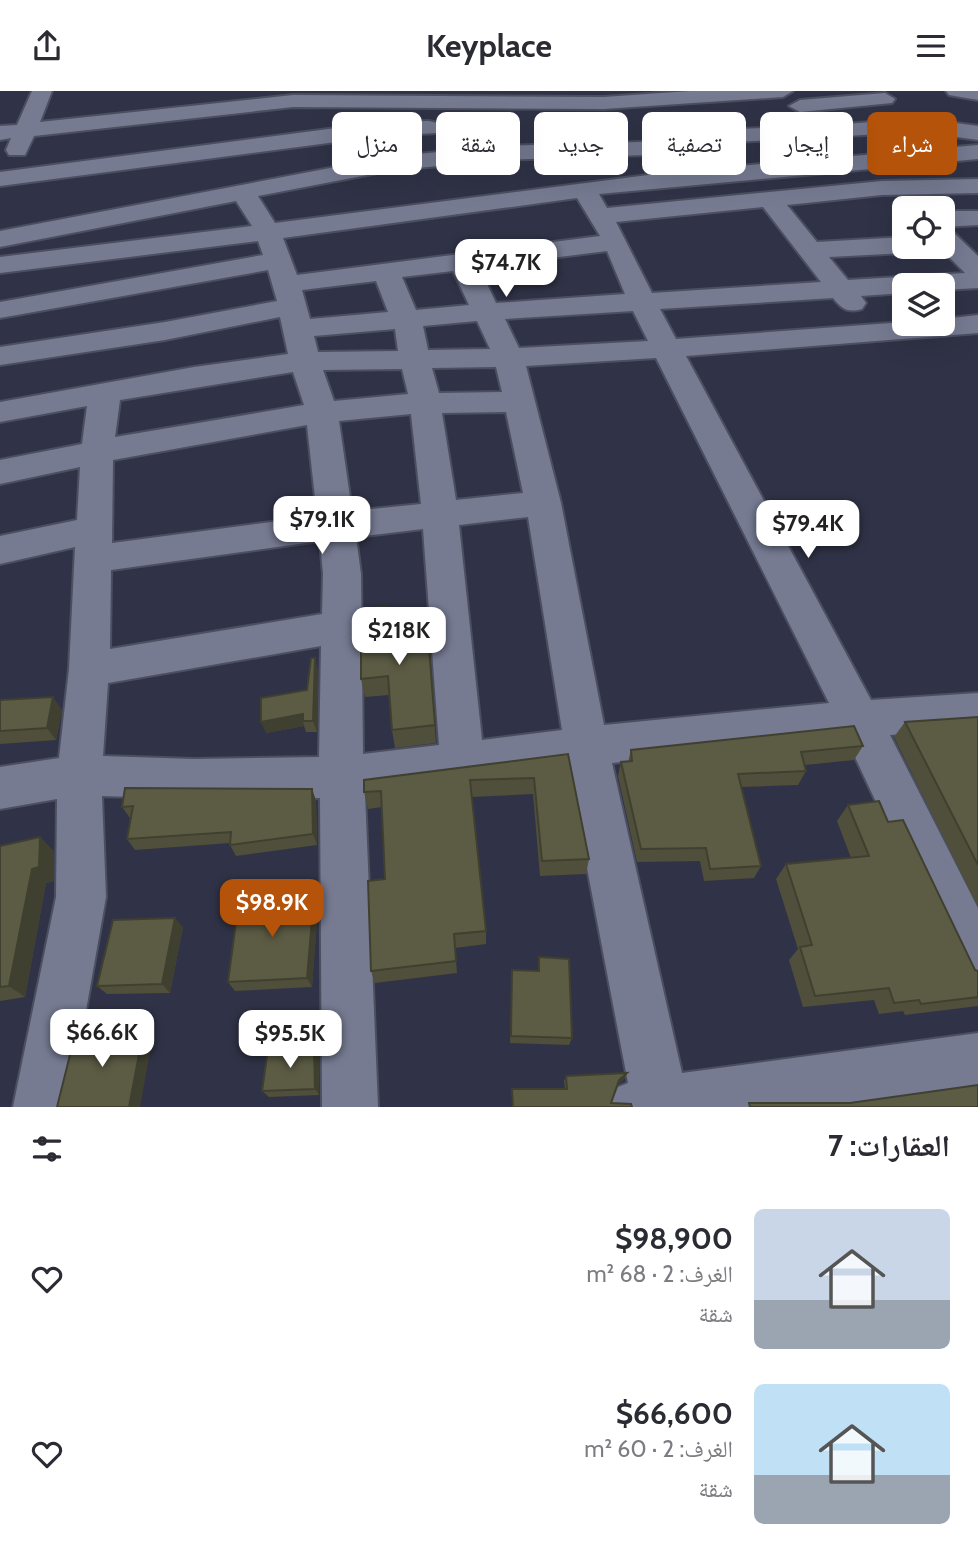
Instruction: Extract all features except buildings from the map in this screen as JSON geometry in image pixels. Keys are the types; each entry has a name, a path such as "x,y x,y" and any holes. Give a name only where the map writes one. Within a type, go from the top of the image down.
{"street":[{"path":"2,185 42,91"},
{"path":"134,118 140,91"},
{"path":"956,91 978,95"},
{"path":"0,133 329,96 384,99 790,96 885,99"},
{"path":"790,96 803,112"},
{"path":"853,130 920,125 978,138"},
{"path":"2,185 332,136"},
{"path":"316,138 332,160"},
{"path":"853,163 978,138"},
{"path":"422,160 534,152"},
{"path":"853,164 902,196"},
{"path":"0,356 164,331 288,295 386,272 462,261 601,216 691,176 760,170"},
{"path":"0,239 332,175"},
{"path":"343,175 368,218"},
{"path":"0,412 167,381 288,295 368,218 601,216 890,188 978,186"},
{"path":"244,193 288,295 323,414 342,574 342,777 350,1107"},
{"path":"771,201 874,334"},
{"path":"601,216 856,719 901,801 978,963"},
{"path":"955,230 978,218"},
{"path":"162,243 160,281 167,381"},
{"path":"0,265 162,243 288,295 413,357 509,358 974,330"},
{"path":"811,250 892,246"},
{"path":"955,246 978,271"},
{"path":"462,261 509,358 543,503 653,1106 978,1060"},
{"path":"386,272 407,319 435,460 461,762"},
{"path":"0,310 160,281 288,295 407,319 978,280"},
{"path":"41,1107 81,897 79,775 89,669 97,451 105,393"},
{"path":"0,472 97,451 323,414 424,403 520,403"},
{"path":"0,550 336,526 543,503"},
{"path":"89,669 341,627"},
{"path":"0,788 79,775 194,779 342,777 586,745 856,719 978,711"}]}
